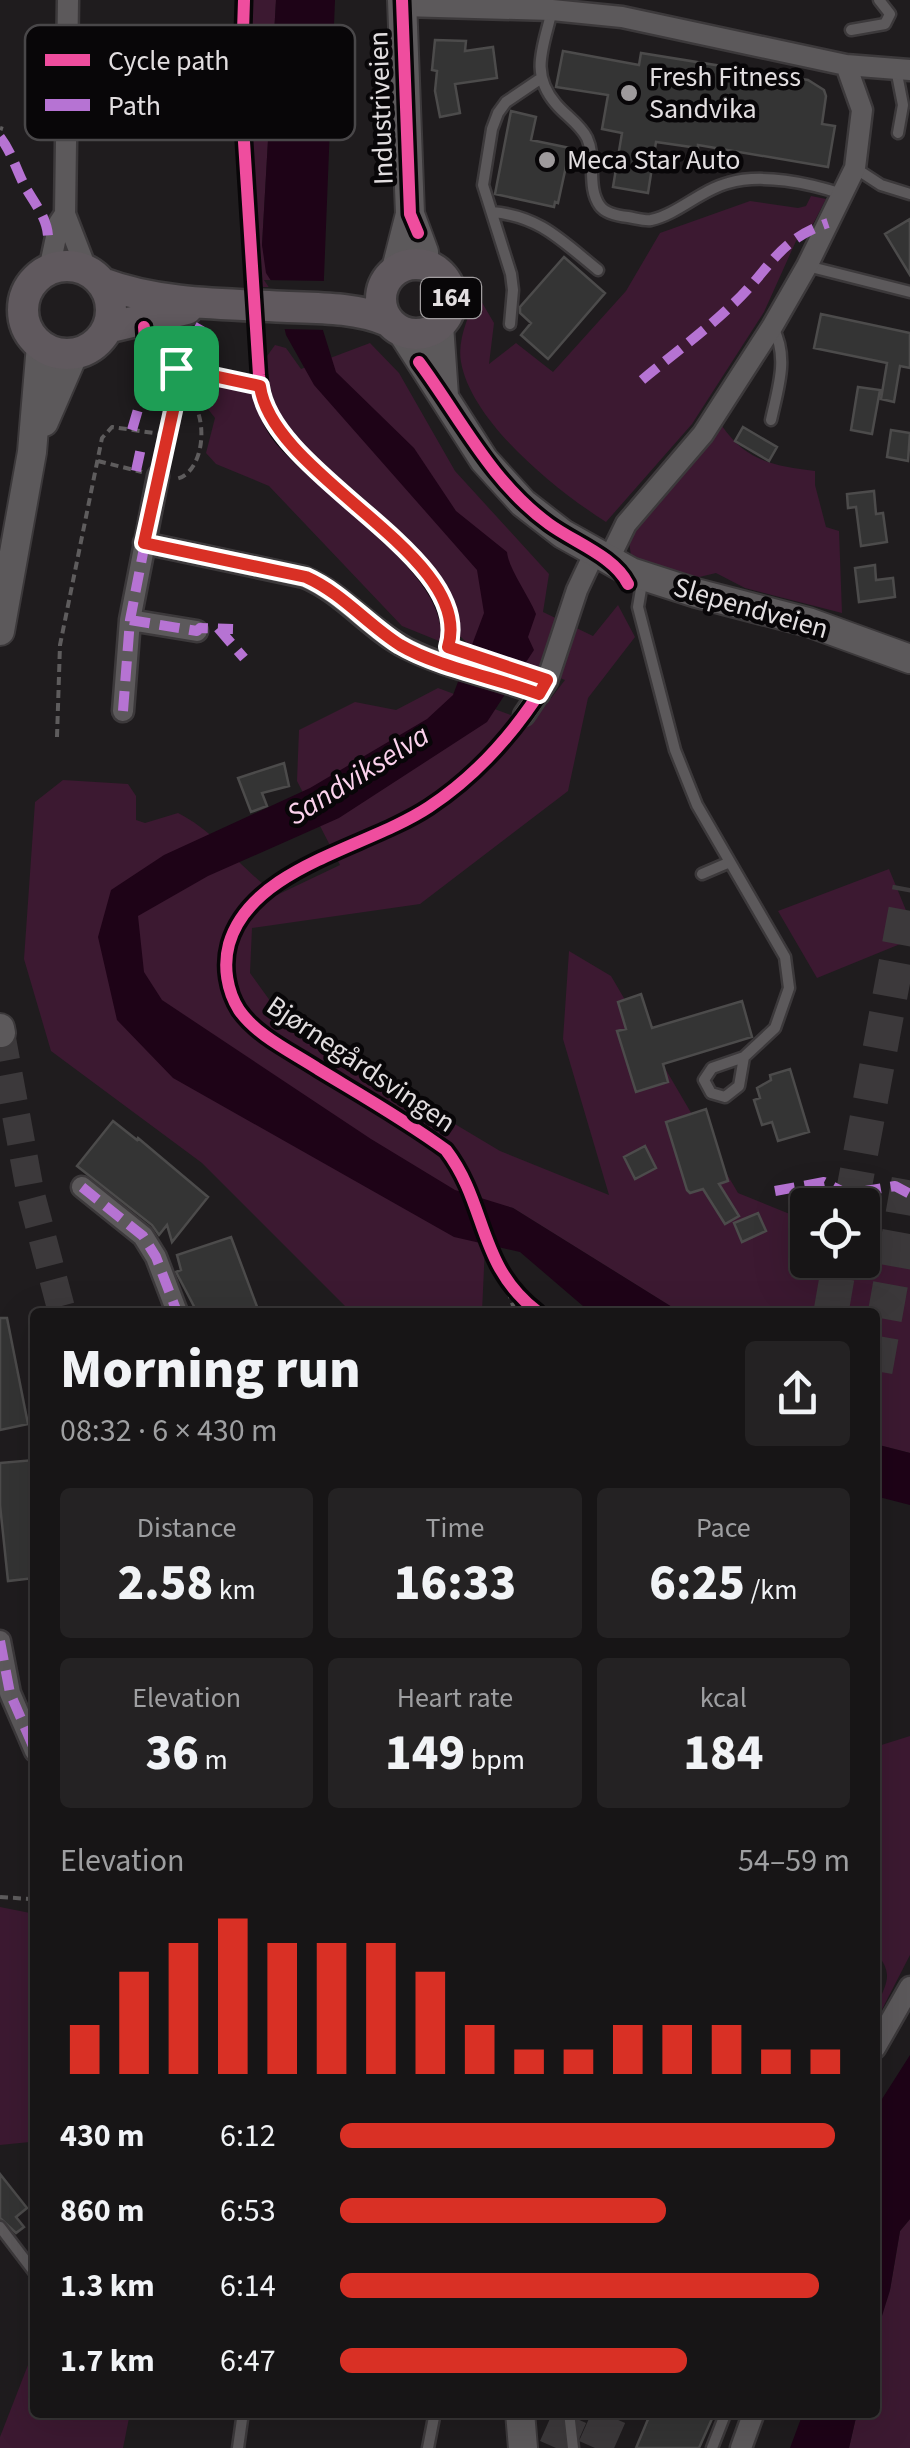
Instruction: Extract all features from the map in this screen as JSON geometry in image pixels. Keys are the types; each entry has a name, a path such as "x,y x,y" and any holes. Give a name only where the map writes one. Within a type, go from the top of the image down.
{"main road":[{"name":"Industriveien","path":"402,3 410,214 424,252 390,295 465,433 502,481 546,522 601,557"},
{"name":"164","path":"26,287 68,266 126,292 216,304 319,308 390,295 441,274 450,290 450,309 439,326 422,334 390,295"},
{"path":"94,277 110,300 108,328"},
{"path":"26,287 23,331 32,452"},
{"name":"164","path":"74,353 92,346 108,328 216,304"},
{"name":"Industriveien","path":"439,326 444,396"},
{"path":"0,631 32,452 74,353 55,352 23,331"},
{"name":"Slependveien","path":"601,557 643,576 808,622 910,659"},
{"path":"520,2418 523,2448"}],"street":[{"name":"Industriveien","path":"402,3 552,10 622,18 846,65 903,69"},
{"path":"524,715 532,691 547,680 577,590 626,524 704,434 808,266 855,168 862,110 846,65"},
{"path":"66,140 65,214 94,277"},
{"path":"26,287 65,214"},
{"path":"124,711 130,620 158,476"},
{"path":"144,543 306,577 328,589 401,645 532,691"},
{"path":"130,620 197,631"},
{"path":"82,1187 143,1236 156,1257 175,1308"},
{"path":"0,1641 10,1693 30,1739"},
{"path":"880,2039 910,1986"},
{"path":"740,2448 752,2418"}],"lane":[{"path":"851,30 886,24 890,14 880,0"},
{"path":"552,10 539,67 540,79 556,104 587,138 592,154 593,187 601,207 616,216 650,220 727,183 758,179 822,187 842,194"},
{"path":"898,134 903,69"},
{"path":"510,324 511,274 483,184 492,129 506,102 540,79"},
{"path":"855,168 880,186 910,194"},
{"path":"492,212 520,214 544,227 598,270"},
{"path":"808,266 910,292"},
{"path":"771,420 782,367 781,344 772,327"},
{"path":"643,576 638,606 675,750 697,805 785,956 788,988 775,1028 744,1058 712,1068 704,1080 712,1093 725,1097 739,1086 744,1058"},
{"path":"702,874 730,862"},
{"path":"0,2227 30,2266"},
{"path":"238,2448 242,2418"},
{"path":"428,2448 433,2418"},
{"path":"570,2418 574,2448"},
{"path":"712,2448 724,2418"}],"path":[{"path":"158,476 182,370 161,364"},
{"path":"98,461 179,479 191,473 202,432 199,407 176,386"},
{"path":"57,736 60,645 106,431 112,427 168,435"},
{"path":"142,443 143,432"},
{"path":"496,1263 519,1307"},
{"path":"0,1897 30,1894"},
{"path":"24,1916 30,1897"}],"shaded area":[{"path":"252,0 276,0 275,25 251,25"},
{"path":"251,140 268,140 262,245 275,287 259,287"},
{"path":"811,196 826,199 813,224 796,241 764,312 692,424 606,522 519,453 481,408 468,385 460,353 464,328 477,294 494,323 489,364 516,343 553,372 626,291 660,233 750,201 798,208 806,206"},
{"path":"370,343 399,373 455,471 549,574 543,612 593,636 618,605 635,637 588,698 568,791 420,904 252,928 250,973 286,1023 500,1151 609,1195 563,1039 569,951 611,976 738,1193 790,1214 790,1278 880,1278 880,1250 910,1261 910,1453 880,1445 880,1308 674,1308 513,1208 487,1202 482,1308 347,1308 202,1163 51,1051 24,959 35,802 63,780 128,784 136,796 136,820 145,823 178,813 205,830 277,895 340,865 297,781 299,730 355,702 396,710 438,688 532,723 565,680 468,644 461,637 439,641 402,626 269,486 216,464 206,453 215,418 194,391 194,380 265,390 265,359 275,345 286,348 301,369"},
{"path":"722,426 752,455 787,467 815,471 826,527 839,531 842,613 745,588 716,573 691,579 632,564 629,541 635,522"},
{"path":"889,869 910,920 910,940 817,978 778,911"},
{"path":"910,1736 910,1955 880,2013 887,1979 880,1958 880,1745"},
{"path":"0,1907 30,1913 30,2142 0,2145"},
{"path":"910,2219 910,2448 849,2448 856,2418 880,2418 880,2322 900,2231"},
{"path":"30,2360 30,2418 129,2418 123,2448 0,2448 0,2437"}],"water":[{"name":"Sandvikselva","path":"276,0 335,0 334,25 275,25"},
{"name":"Sandvikselva","path":"268,140 329,140 322,327 336,372 414,448 456,511 507,552 536,614 528,637 534,650 487,722 339,818 208,876 138,916 144,972 162,1000 371,1139 455,1190 513,1208 674,1308 585,1308 520,1252 454,1237 173,1078 117,1020 98,937 111,890 164,855 310,788 427,719 453,695 484,613 477,570 314,385 286,335 275,287 266,273 262,245"},
{"path":"880,1445 910,1453 910,1505 880,1497"},
{"path":"910,2055 910,2219 900,2231 880,2322 880,2102"},
{"path":"801,2418 856,2418 849,2448 790,2448"}],"pier":[{"path":"264,280 328,281 328,330 280,329"}],"building":[{"path":"435,40 466,41 465,51 493,47 497,78 455,84 460,113 440,117 435,91 437,71 432,70"},
{"path":"563,51 639,65 641,53 808,80 824,90 826,96 822,124 835,126 828,167 698,145 656,142 648,193 613,187 622,133 602,129 608,95 556,87"},
{"path":"511,111 536,117 531,140 570,148 554,207 495,194"},
{"path":"910,219 910,275 885,234"},
{"path":"564,257 605,293 548,359 521,335 531,323 520,313 520,307"},
{"path":"821,314 910,333 910,368 900,366 894,402 881,399 887,363 814,348"},
{"path":"858,387 880,390 872,434 851,430"},
{"path":"743,427 777,447 769,461 735,441"},
{"path":"891,430 910,433 908,461 887,457"},
{"path":"874,491 876,514 883,513 887,542 861,546 856,507 848,508 847,494"},
{"path":"875,565 876,580 893,578 895,597 859,602 855,568"},
{"path":"284,763 289,786 262,793 267,806 251,812 238,778"},
{"path":"641,994 652,1028 742,1001 752,1037 663,1064 668,1082 636,1092 617,1031 626,1029 618,1002"},
{"path":"790,1069 809,1132 778,1141 772,1122 762,1125 754,1100 760,1098 757,1088 771,1080 770,1075"},
{"path":"706,1109 728,1181 719,1184 739,1216 725,1224 703,1189 690,1193 687,1190 666,1122"},
{"path":"113,1121 208,1197 172,1242 167,1225 159,1235 152,1225 77,1166"},
{"path":"645,1146 656,1168 635,1179 624,1157"},
{"path":"758,1213 766,1231 742,1242 734,1223"},
{"path":"231,1237 258,1308 195,1308 176,1272 181,1270 177,1255"},
{"path":"0,1318 7,1318 28,1424 0,1430"},
{"path":"30,1460 30,1579 8,1581 0,1463"},
{"path":"0,2174 27,2208 16,2217 24,2227 16,2233 0,2218"},
{"path":"648,2418 712,2418 699,2448 636,2448"}],"tunnel":[{"path":"854,1188 910,888"},
{"path":"1,1033 30,1191 61,1308"},
{"path":"880,1343 910,1175"},
{"path":"832,1308 837,1278"},
{"path":"556,2448 569,2418"},
{"path":"595,2448 608,2418"}],"marked path":[{"path":"0,137 43,218 48,236"},
{"path":"642,380 722,314 785,247 828,223"},
{"path":"176,368 202,323"},
{"path":"132,430 139,406"},
{"path":"136,471 142,443"},
{"path":"123,711 130,620 158,476"},
{"path":"144,543 315,581"},
{"path":"130,620 197,631 233,629"},
{"path":"218,628 244,658"},
{"path":"775,1191 824,1182 847,1194 895,1186 910,1194"},
{"path":"82,1187 143,1236 156,1257 175,1308"},
{"path":"0,1641 10,1693 30,1739"}],"cycle path":[{"name":"Bjørnegårdsvingen","path":"243,25 244,0"},
{"path":"402,0 410,214 418,233"},
{"name":"Bjørnegårdsvingen","path":"244,140 259,375 263,398 279,432 414,560 436,589 449,618 448,647 547,681 495,750 447,794 404,822 314,862 261,896 241,918 229,944 229,987 239,1010 265,1036 446,1150 470,1192 504,1275 534,1308"},
{"path":"144,327 146,353 168,366 260,386"},
{"path":"419,362 510,489 549,524 613,565 628,584"}],"place":[{"name":"Fresh Fitness Sandvika","path":"629,93"},
{"name":"Meca Star Auto","path":"547,160"}],"route":[{"path":"176,368 260,386 266,409 282,436 398,543 433,585 449,615 448,647 547,680 539,694 401,645 328,589 306,577 144,543 176,397 176,368"}]}
